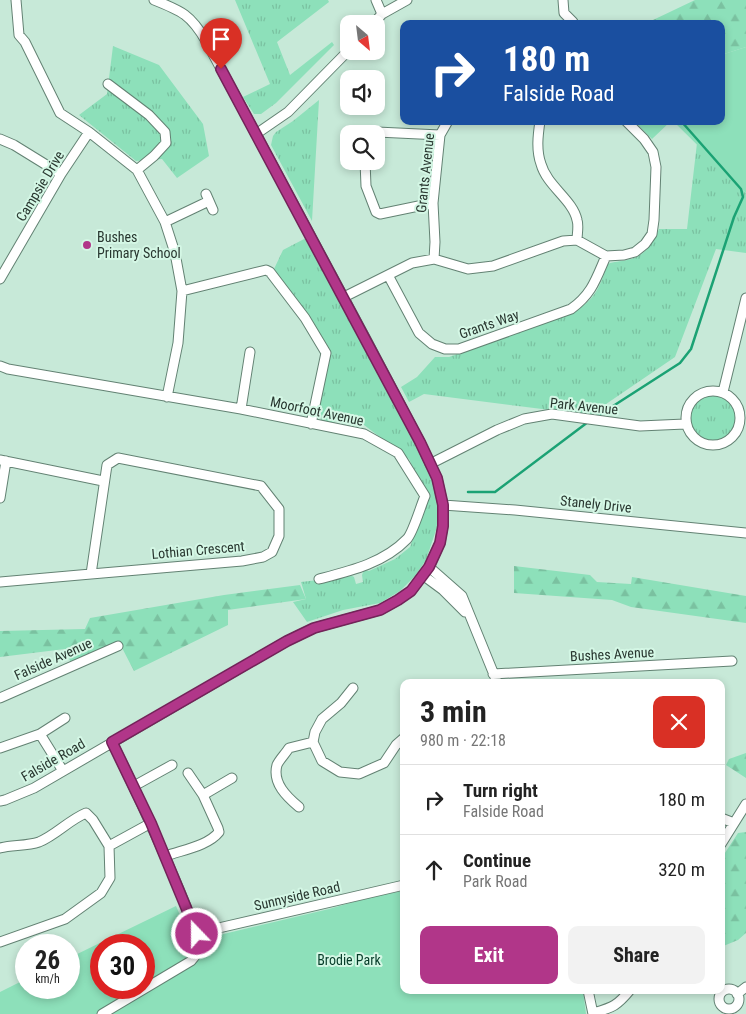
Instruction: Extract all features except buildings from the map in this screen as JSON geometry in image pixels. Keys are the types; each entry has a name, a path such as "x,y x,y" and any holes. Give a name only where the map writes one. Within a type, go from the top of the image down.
{"street":[{"path":"16,0 19,35 25,42 60,114 89,132 137,170 165,222 175,253 182,291 178,343 167,397"},
{"name":"Falside Road","path":"0,801 34,788 301,634 314,628 380,610 398,600 411,591 424,576 440,543 443,526 441,491 430,464 344,297 198,28 188,16 175,8 154,0"},
{"path":"376,0 382,14 407,0"},
{"path":"563,0 560,15 569,20"},
{"path":"256,134 288,112 340,59"},
{"path":"108,84 149,115 165,132 166,142 154,156 137,170"},
{"name":"Grants Avenue","path":"434,259 433,203 440,134 446,125"},
{"path":"540,125 538,138 541,165 549,181 574,210 578,221 577,240"},
{"path":"344,297 412,263 434,259 468,269 493,266 562,241 577,240 606,256 636,252 652,234 656,167 653,152 644,139 630,125"},
{"name":"Campsie Drive","path":"0,279 89,132"},
{"path":"385,132 440,134"},
{"path":"0,139 14,145 62,174"},
{"path":"365,170 366,186 376,212 380,214 433,203"},
{"path":"165,222 209,202"},
{"name":"Grants Way","path":"388,275 419,333 432,344 452,350 466,347 570,308 583,300 590,291 606,256"},
{"path":"182,291 266,270 270,272 305,318 326,353 311,424"},
{"path":"723,392 746,298"},
{"path":"241,409 250,352"},
{"name":"Moorfoot Avenue","path":"0,366 8,369 241,409 364,434 398,453 425,496 408,538 384,556 356,570 319,579"},
{"path":"708,391 723,392 738,407 740,416 735,434 721,445 702,444 694,439 686,424 685,415 688,406 693,399 708,391"},
{"name":"Park Avenue","path":"430,464 524,418 552,414 640,426 686,424"},
{"name":"Lothian Crescent","path":"118,458 261,486 279,510 279,536 272,552 263,557 242,561 91,574 103,481 107,465 118,458"},
{"path":"0,498 3,461 103,481"},
{"name":"Stanely Drive","path":"443,505 515,510 746,533"},
{"path":"429,567 462,596 495,678"},
{"path":"0,582 91,574"},
{"path":"424,576 449,596 469,616"},
{"name":"Falside Avenue","path":"0,698 118,646"},
{"name":"Bushes Avenue","path":"495,678 732,661"},
{"path":"353,688 341,704 322,719 315,732 313,742 322,762 340,772 359,774 384,763 400,742"},
{"path":"0,748 40,734 65,718"},
{"path":"40,734 63,771"},
{"path":"102,1014 191,961 197,955 200,947 197,934 166,856 112,742"},
{"path":"299,807 285,795 278,781 277,765 289,748 313,742"},
{"path":"134,786 172,765"},
{"path":"166,856 201,844 215,837 219,832 203,796 188,773"},
{"path":"203,796 232,778"},
{"path":"725,838 746,804"},
{"path":"0,848 38,842 73,818 86,812 109,846 110,878 101,893 65,919 0,942"},
{"path":"725,820 734,823"},
{"path":"109,846 151,823"},
{"name":"Sunnyside Road","path":"197,934 400,886"},
{"path":"737,994 746,987"},
{"path":"589,994 594,1014 613,1007 627,994"}],"green space":[{"path":"235,0 328,0 329,2 277,42 290,75 332,42 334,45 276,103 261,114 254,114 243,97 270,84"},
{"path":"695,0 746,0 746,47 725,54 725,20 653,20"},
{"path":"113,46 159,65 203,124 209,156 177,178 162,159 136,161 79,115 107,94"},
{"path":"746,47 746,193 677,125 725,125 725,54"},
{"path":"319,100 312,221 271,145 276,132"},
{"path":"638,125 667,125 652,139"},
{"path":"697,143 746,193 746,253 716,249 675,357 590,415 424,394 409,402 401,387 417,377 435,357 449,357 571,314 586,304 595,293 608,264 624,261 643,253 651,245 659,229 687,229"},
{"path":"306,238 412,433 436,485 440,506 438,524 426,560 415,576 400,591 380,603 343,610 307,622 293,602 306,599 301,582 352,576 356,584 363,582 362,575 364,570 369,571 395,559 410,547 428,499 409,459 364,425 336,419 334,424 323,422 319,416 319,407 330,351 274,269 283,250"},
{"path":"718,395 730,401 735,409 735,427 730,435 722,440 708,441 696,435 691,427 690,413 696,401 704,396"},
{"path":"514,566 590,575 597,582 631,584 632,577 746,596 746,623 631,607 612,600 514,593"},
{"path":"300,585 306,599 228,610 228,625 134,671 119,642 71,663 65,649 0,657 0,631 85,629 90,618 224,595"},
{"path":"746,753 746,778 726,765 729,759"},
{"path":"746,832 746,933 738,940 725,945 725,853 738,833"},
{"name":"Brodie Park","path":"400,892 400,994 584,994 586,1014 0,1014 0,992 15,984 15,999 80,999 80,953 90,948 90,999 155,999 155,934 118,934 176,906 190,938 211,937 329,909 378,895"}],"waterway":[{"path":"596,417 680,363 691,349 734,217 743,197 741,189 685,125"},
{"path":"468,492 495,492 588,422"}],"place":[{"name":"Bushes Primary School","path":"87,245"}],"route":[{"path":"197,934 166,856 112,742 287,641 314,628 370,614 398,600 411,591 424,576 440,543 443,526 441,491 420,442 221,69"}]}
